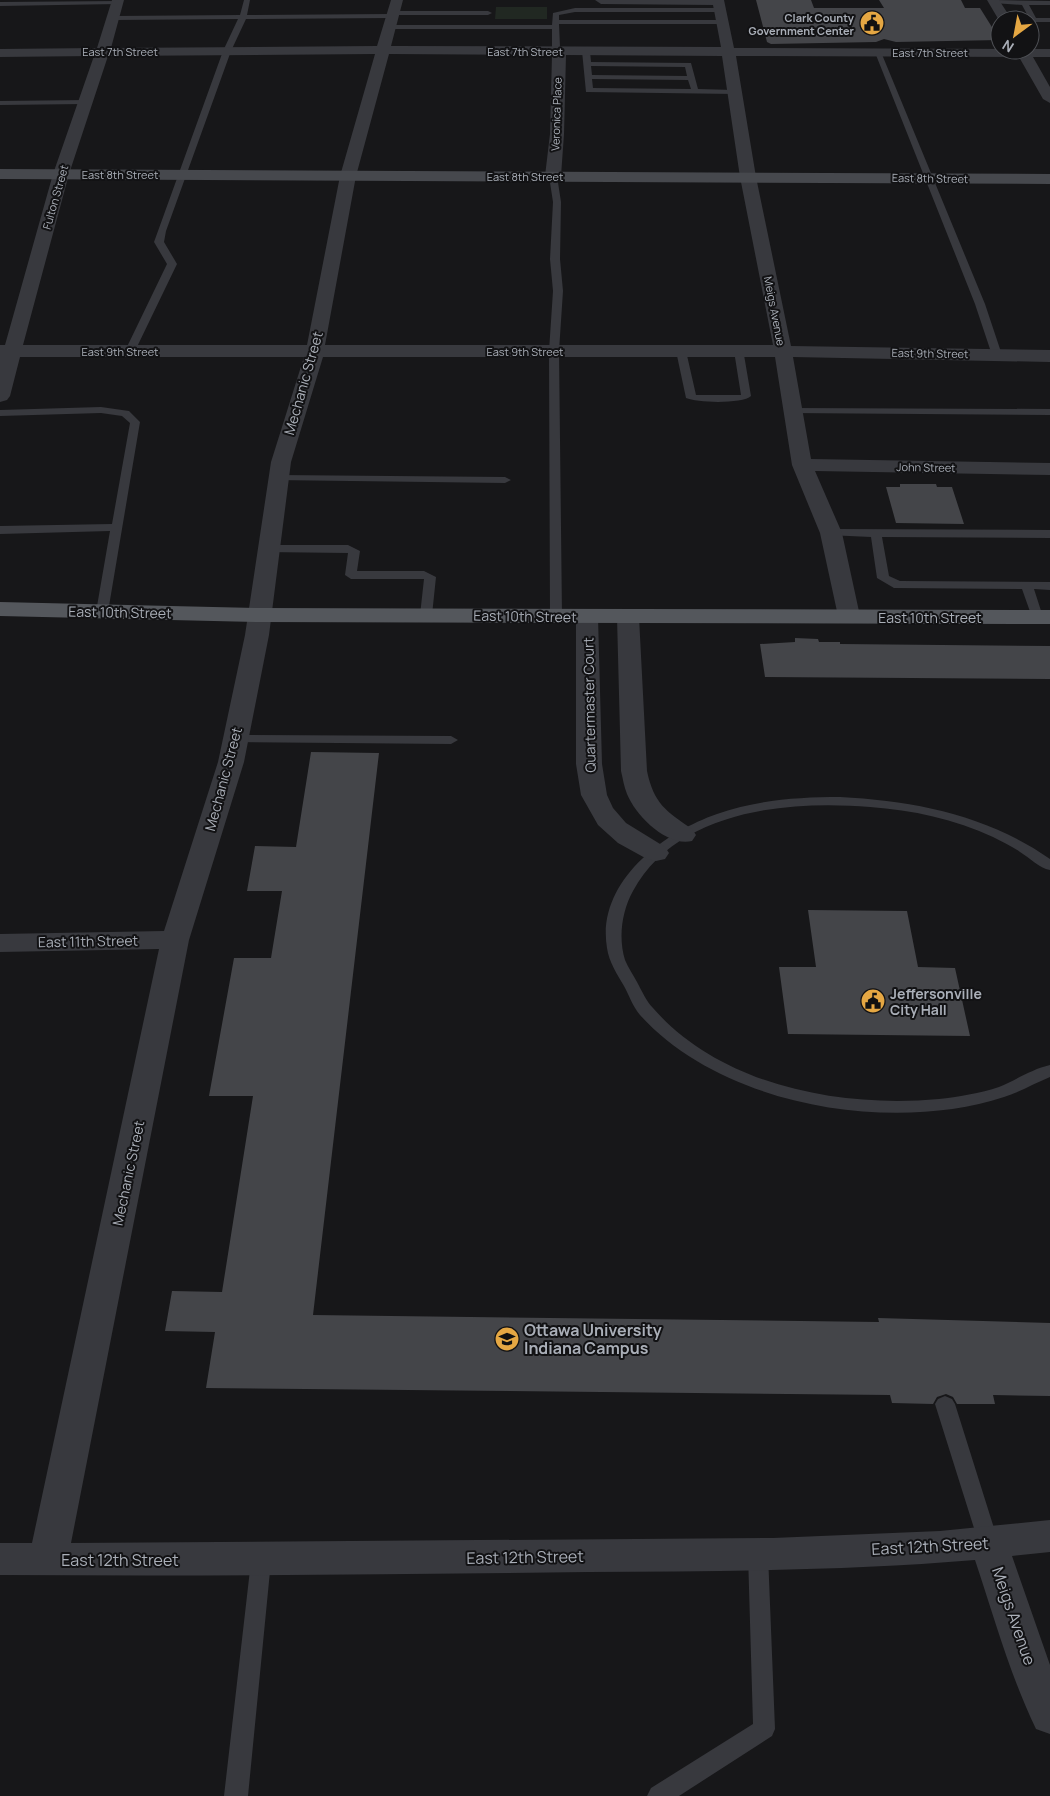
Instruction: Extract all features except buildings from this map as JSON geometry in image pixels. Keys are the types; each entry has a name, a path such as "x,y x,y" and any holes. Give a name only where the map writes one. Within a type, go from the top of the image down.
{"main road":[{"name":"East 8th Street","path":"0,174 1050,179"},
{"name":"East 10th Street","path":"0,609 260,615 1043,617"}],"street":[{"path":"601,0 719,8"},
{"name":"Fulton Street","path":"0,396 6,351 84,102 103,51 118,1"},
{"name":"Meigs Avenue","path":"719,8 728,51 748,177 783,351 802,465 831,533 849,616"},
{"name":"East 7th Street","path":"0,53 226,51 390,21 587,57 728,51 990,51"},
{"name":"Mechanic Street","path":"48,1560 176,940 236,739 260,615 281,462 315,352 348,176 390,21"},
{"name":"Veronica Place","path":"553,176 557,134 559,51"},
{"path":"1028,60 1048,93"},
{"name":"East 9th Street","path":"6,351 783,351 1050,356"},
{"name":"John Street","path":"802,465 1050,469"},
{"name":"Quartermaster Court","path":"586,617 590,652 589,764 594,801 603,815 619,830 639,846 656,853"},
{"path":"628,617 634,771 638,791 648,809 683,835"},
{"name":"East 11th Street","path":"0,942 176,940"},
{"name":"East 12th Street","path":"0,1559 261,1561 758,1554 990,1544 1050,1536"},
{"name":"Meigs Avenue","path":"990,1544 1027,1657 1050,1716"}],"lane":[{"path":"130,351 166,280 172,264 159,242 181,175 221,71 226,51 243,17 247,0"},
{"path":"0,4 118,1"},
{"path":"994,1 1050,3"},
{"path":"1024,2 1028,10"},
{"path":"114,18 243,17 390,21 486,27 555,24 719,8"},
{"path":"559,51 555,14 575,10 719,8"},
{"path":"390,21 488,10 486,27"},
{"path":"878,52 997,355"},
{"path":"695,91 688,65 587,57 590,77 589,90 735,92"},
{"path":"590,77 691,78"},
{"path":"0,103 84,102"},
{"path":"553,176 557,202 555,259 558,290 554,351 556,616"},
{"path":"681,351 690,396 694,398 742,398 746,396 738,351"},
{"path":"0,413 101,410 125,413 135,422 115,527 102,612"},
{"path":"793,411 1050,412"},
{"path":"278,478 505,480"},
{"path":"0,530 115,527"},
{"path":"831,533 1050,534"},
{"path":"876,534 883,578 898,585 1050,586"},
{"path":"268,549 348,549 354,552 351,575 424,575 430,577 426,615"},
{"path":"1027,586 1043,617"},
{"path":"236,739 451,740"},
{"path":"1050,866 1010,841 971,824 928,811 885,803 840,800 780,804 755,808 716,819 683,835 656,853 635,874 621,898 614,923 614,950 624,979 642,1008 669,1035 704,1059 746,1080 793,1095 844,1104 895,1108 947,1104 996,1094 1037,1078 1050,1070"},
{"path":"946,1404 990,1544"},
{"path":"659,1796 764,1729 758,1554"},
{"path":"236,1796 261,1561"}],"shaded area":[{"path":"496,7 547,7 547,19 495,19"}],"place":[{"name":"Clark County Government Center","path":"872,23"},
{"name":"Jeffersonville City Hall","path":"873,1001"},
{"name":"Ottawa University Indiana Campus","path":"507,1339"}]}
